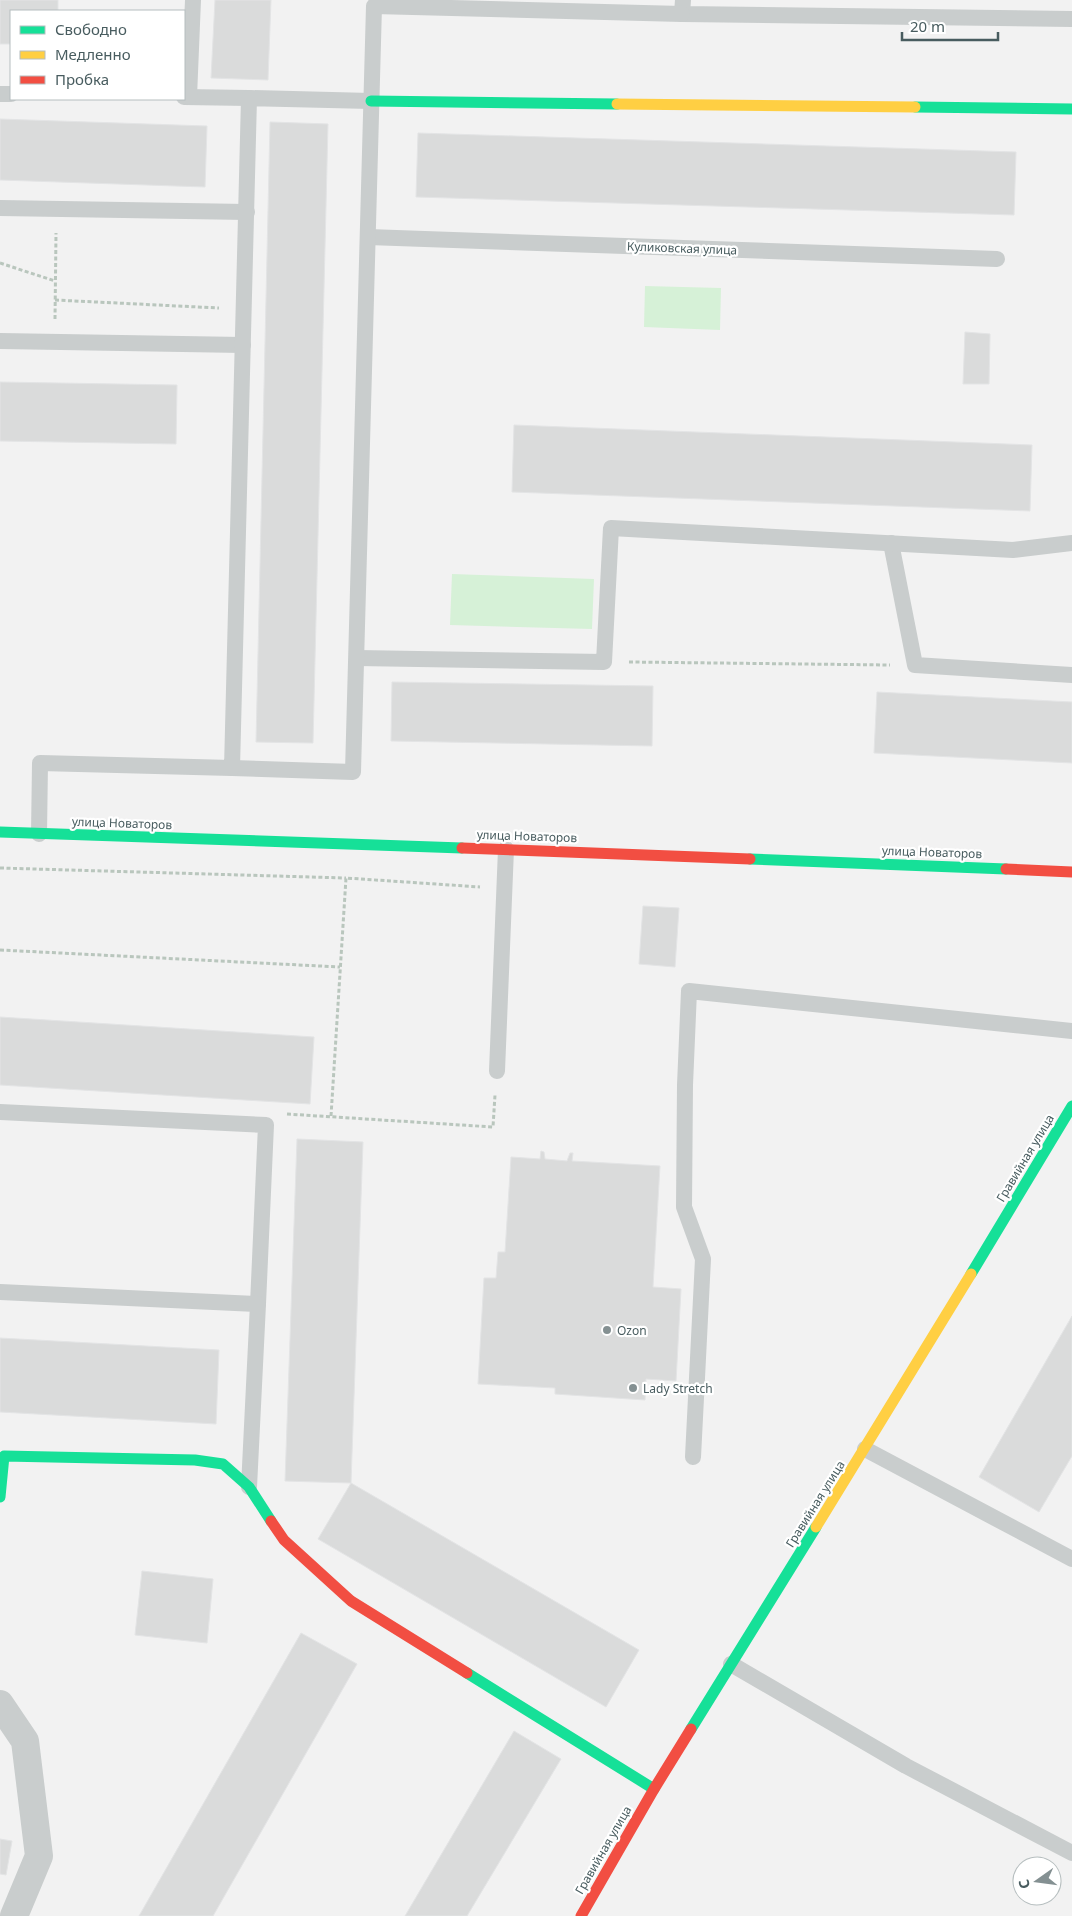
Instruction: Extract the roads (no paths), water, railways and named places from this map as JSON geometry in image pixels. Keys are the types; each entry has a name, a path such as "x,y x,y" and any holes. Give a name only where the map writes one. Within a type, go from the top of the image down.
{"street":[{"path":"371,101 1072,109"},
{"name":"улица Новаторов","path":"0,832 506,849 1072,872"},
{"name":"Гравийная улица","path":"581,1916 654,1788 865,1449 1072,1106"},
{"path":"0,1497 4,1456 195,1460 223,1464 249,1487 284,1540 351,1601 654,1788"},
{"path":"0,1704 25,1741 39,1856 14,1916"}],"lane":[{"path":"193,0 186,97 371,101"},
{"path":"39,834 40,763 354,772 368,237 371,3 683,7 1072,19"},
{"path":"232,768 250,98"},
{"path":"0,208 247,212"},
{"name":"Куликовская улица","path":"368,237 997,259"},
{"path":"0,341 243,345"},
{"path":"356,658 604,662 611,528 1013,550 1072,543"},
{"path":"891,543 915,665 1072,676"},
{"path":"497,1071 506,849"},
{"path":"693,1457 703,1259 684,1207 685,1085 689,991 1072,1031"},
{"path":"0,1112 266,1125 249,1487"},
{"path":"0,1292 258,1304"},
{"path":"865,1449 1072,1559"},
{"path":"731,1664 906,1766 1072,1853"}],"place":[{"name":"Ozon","path":"607,1330"},
{"name":"Lady Stretch","path":"633,1388"}]}
